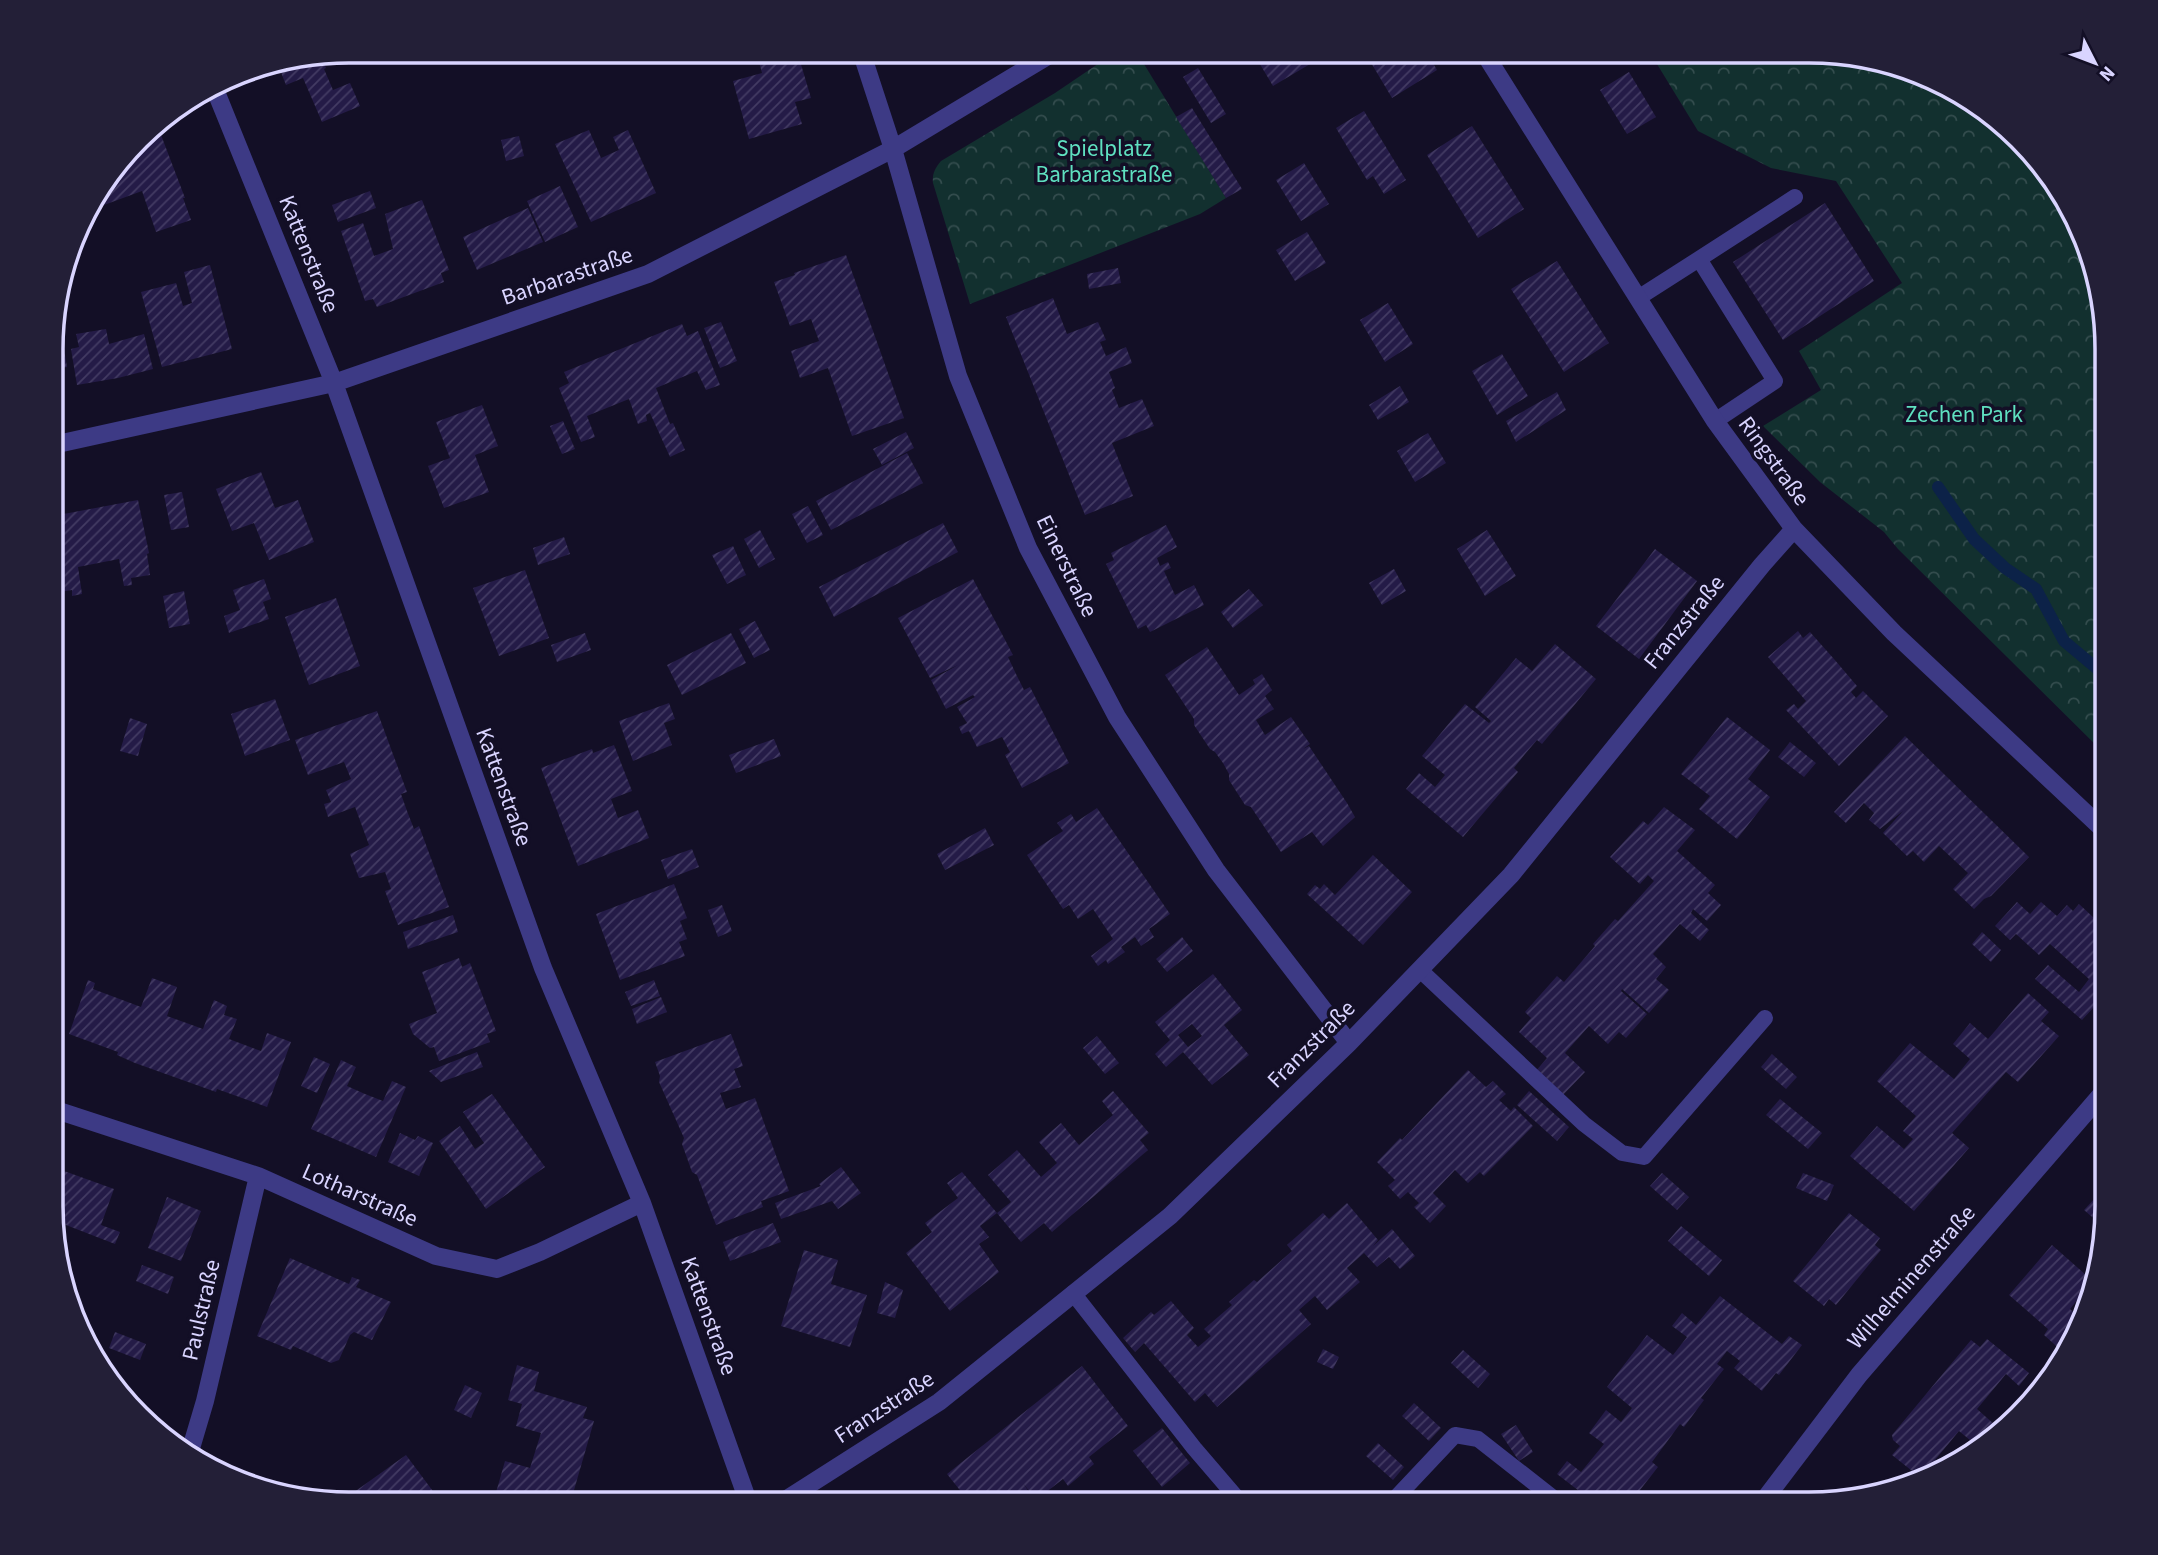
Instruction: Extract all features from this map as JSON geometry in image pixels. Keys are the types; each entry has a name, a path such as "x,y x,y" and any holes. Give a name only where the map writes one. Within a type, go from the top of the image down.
{"street":[{"name":"Einerstraße","path":"864,63 893,149 958,376 1028,548 1118,718 1208,858 1349,1043"},
{"name":"Barbarastraße","path":"63,443 334,383 648,274 893,149 1036,63"},
{"name":"Ringstraße","path":"1490,63 1715,421 1794,529 1894,633 2095,822"},
{"name":"Kattenstraße","path":"217,95 334,383 543,968 642,1203 745,1492"},
{"name":"Franzstraße","path":"798,1492 939,1402 1170,1216 1349,1043 1511,875 1753,575 1794,529"},
{"name":"Wilhelminenstraße","path":"1770,1492 1859,1375 2095,1102"},
{"name":"Lotharstraße","path":"63,1112 258,1176 436,1256 497,1269 540,1252 642,1203"},
{"name":"Paulstraße","path":"192,1445 205,1401 258,1176"}],"lane":[{"path":"1637,298 1795,197"},
{"path":"1699,259 1775,382 1715,421"},
{"path":"1420,970 1584,1124 1622,1153 1644,1157 1765,1018"},
{"path":"1073,1293 1232,1492"},
{"path":"1401,1492 1455,1435 1478,1440 1545,1492"}],"green space":[{"name":"Spielplatz Barbarastraße","path":"1099,63 1143,63 1226,198 1200,214 970,304 933,183 936,169 941,161 1055,93"},
{"name":"Zechen Park","path":"1656,63 1809,63 1865,68 1936,92 1968,111 1998,134 2024,160 2047,190 2066,222 2080,257 2093,311 2095,744 1884,532 1820,482 1763,426 1821,390 1799,351 1902,283 1836,181 1771,168 1698,131"}],"building":[{"path":"759,63 801,63 811,98 795,102 802,124 749,139 733,81 762,73"},
{"path":"1259,63 1312,63 1273,86"},
{"path":"1371,63 1433,63 1437,70 1392,98"},
{"path":"324,64 333,90 350,83 360,106 322,122 303,78 286,85 281,71"},
{"path":"1198,68 1226,114 1211,123 1183,77"},
{"path":"1629,72 1656,117 1627,134 1600,90"},
{"path":"1192,108 1242,189 1226,198 1176,117"},
{"path":"1364,111 1406,180 1384,194 1373,176 1367,180 1336,128"},
{"path":"1472,126 1524,209 1478,238 1427,155"},
{"path":"589,130 601,158 619,150 613,137 628,130 656,193 591,222 555,144"},
{"path":"161,134 191,220 156,232 142,191 101,206 134,160"},
{"path":"519,136 524,156 506,161 501,140"},
{"path":"1304,163 1329,204 1301,221 1276,180"},
{"path":"560,186 578,227 545,242 527,201"},
{"path":"370,191 376,208 338,222 332,205"},
{"path":"422,200 449,270 441,273 444,282 377,307 373,299 365,301 341,231 363,223 374,256 393,249 385,214"},
{"path":"1825,203 1874,281 1783,340 1733,262"},
{"path":"528,208 543,242 477,270 463,237"},
{"path":"1307,232 1326,263 1295,281 1276,250"},
{"path":"846,255 904,418 852,436 828,368 800,378 791,351 819,341 811,319 790,326 774,282"},
{"path":"1557,261 1609,343 1564,372 1511,289"},
{"path":"210,265 232,349 162,367 141,292 176,283 183,306 192,303 184,272"},
{"path":"1118,268 1121,283 1089,289 1087,274"},
{"path":"1053,298 1067,334 1098,322 1106,340 1100,342 1106,356 1126,347 1132,363 1109,372 1115,388 1112,390 1119,408 1142,399 1154,426 1112,443 1133,496 1085,515 1006,317"},
{"path":"1388,303 1413,344 1385,362 1360,320"},
{"path":"721,322 737,361 720,368 704,328"},
{"path":"682,324 687,336 698,331 720,385 706,390 697,371 656,388 670,424 673,423 685,450 670,457 650,413 646,415 647,421 638,424 629,399 587,416 595,437 581,442 559,388 569,383 564,372"},
{"path":"106,329 109,344 144,334 153,369 77,385 71,349 79,347 76,334"},
{"path":"63,345 67,367 63,368"},
{"path":"1502,354 1528,396 1497,415 1472,371"},
{"path":"1400,386 1409,402 1378,420 1369,405"},
{"path":"1557,392 1566,410 1516,442 1506,421"},
{"path":"482,405 498,446 475,455 489,492 444,508 428,466 450,458 436,422"},
{"path":"563,421 575,449 562,454 550,426"},
{"path":"906,432 914,448 882,465 873,449"},
{"path":"1428,433 1446,463 1415,482 1397,451"},
{"path":"907,453 923,483 831,530 816,501"},
{"path":"261,472 275,508 298,500 314,542 269,560 254,523 232,531 216,489"},
{"path":"182,492 189,527 171,530 164,495"},
{"path":"138,500 149,553 150,575 131,578 132,585 124,586 119,559 78,567 82,594 72,596 72,590 63,591 63,514"},
{"path":"808,506 823,535 807,543 792,514"},
{"path":"943,523 958,552 834,617 819,587"},
{"path":"1166,525 1177,547 1157,558 1160,566 1168,562 1171,568 1164,571 1175,595 1194,585 1204,605 1150,632 1146,625 1138,629 1106,564 1114,560 1111,553"},
{"path":"760,530 775,559 759,568 744,539"},
{"path":"1487,530 1516,576 1485,596 1457,549"},
{"path":"564,537 570,554 538,565 533,548"},
{"path":"733,546 746,575 727,584 712,555"},
{"path":"1655,549 1697,581 1639,659 1596,626"},
{"path":"1394,569 1406,591 1382,605 1369,583"},
{"path":"525,570 549,638 499,656 473,588"},
{"path":"264,579 271,599 263,602 269,619 229,633 224,616 240,610 233,590"},
{"path":"973,579 1013,655 1008,657 1024,690 1030,687 1069,763 1022,788 1005,755 1010,752 1002,737 977,747 969,731 962,734 959,727 967,723 957,707 975,697 973,695 946,709 931,680 958,665 930,678 898,618"},
{"path":"1249,589 1263,605 1233,628 1221,612"},
{"path":"184,591 190,624 169,628 163,596"},
{"path":"336,598 360,666 309,685 285,617"},
{"path":"755,621 770,650 754,658 739,629"},
{"path":"1798,631 1803,638 1810,632 1834,659 1857,686 1851,692 1856,698 1863,691 1888,716 1839,766 1786,710 1794,704 1798,709 1806,701 1768,657"},
{"path":"585,633 591,650 557,662 551,645"},
{"path":"731,633 746,663 682,695 667,665"},
{"path":"1555,644 1596,679 1542,744 1537,740 1525,754 1514,768 1518,772 1463,837 1406,789 1419,773 1435,787 1445,775 1422,756 1465,704 1489,723 1491,721 1475,707 1516,658 1532,671"},
{"path":"1207,647 1239,695 1255,684 1253,680 1262,674 1272,690 1265,696 1274,709 1256,720 1265,735 1291,717 1310,744 1303,749 1309,746 1347,803 1355,817 1323,846 1312,832 1281,852 1251,807 1245,805 1229,780 1223,763 1194,725 1194,719 1165,675"},
{"path":"275,699 290,740 245,756 231,714"},
{"path":"669,703 675,719 664,723 672,745 633,761 619,721"},
{"path":"377,711 407,792 401,794 407,811 414,829 419,826 449,907 398,925 385,891 391,889 385,872 359,878 350,854 369,845 355,807 328,817 324,804 331,802 326,790 351,779 344,762 308,775 295,740"},
{"path":"1727,717 1770,750 1748,779 1770,797 1737,839 1699,809 1710,796 1681,774"},
{"path":"130,718 147,724 138,756 120,751"},
{"path":"1905,736 2029,857 1991,896 1974,909 1953,889 1968,873 1939,846 1924,862 1913,851 1907,856 1883,833 1903,811 1880,829 1869,820 1874,813 1864,803 1846,823 1834,812"},
{"path":"774,739 781,756 736,773 729,755"},
{"path":"1790,742 1816,763 1804,777 1778,757"},
{"path":"614,745 632,791 611,799 618,818 638,810 649,838 578,866 541,768 592,749 593,753"},
{"path":"1664,807 1695,830 1677,851 1715,885 1708,893 1721,905 1707,921 1693,909 1691,913 1709,930 1700,941 1680,924 1653,954 1666,967 1656,979 1669,990 1649,1013 1622,989 1621,991 1647,1014 1626,1038 1619,1032 1608,1044 1589,1026 1565,1053 1585,1072 1562,1096 1535,1072 1547,1058 1519,1032 1531,1018 1525,1012 1557,976 1564,982 1615,919 1618,921 1654,881 1648,875 1640,884 1610,857 1643,821 1648,825"},
{"path":"1097,808 1170,914 1149,929 1154,937 1141,946 1135,937 1121,947 1125,952 1108,964 1106,960 1098,966 1091,956 1113,939 1093,909 1078,919 1069,905 1063,909 1027,855 1063,831 1057,823 1071,814 1076,822"},
{"path":"985,828 994,845 945,870 937,854"},
{"path":"692,849 699,867 668,879 661,860"},
{"path":"1373,855 1412,892 1363,945 1307,894 1315,885 1320,889 1324,884 1335,895"},
{"path":"674,884 687,918 680,921 687,939 679,942 685,956 620,980 596,914"},
{"path":"2017,902 2030,914 2041,902 2057,916 2067,905 2073,911 2079,904 2095,919 2095,1006 2082,1020 2035,979 2048,965 2079,992 2089,979 2050,944 2039,955 2016,934 2010,940 1995,926"},
{"path":"722,905 732,931 718,937 708,910"},
{"path":"453,915 458,932 408,949 403,932"},
{"path":"1982,932 2001,950 1991,962 1972,944"},
{"path":"1182,937 1193,951 1167,972 1156,959"},
{"path":"459,958 462,967 470,963 496,1031 487,1034 490,1042 439,1061 434,1047 430,1048 413,1034 409,1024 437,1013 422,972"},
{"path":"1213,974 1242,1010 1224,1025 1249,1055 1212,1085 1183,1052 1166,1067 1155,1054 1170,1040 1155,1022","holes":["1192,1024 1202,1036 1188,1047 1178,1035"]},
{"path":"152,978 177,987 167,1016 203,1029 214,1000 227,1006 224,1015 237,1019 229,1039 261,1051 267,1033 291,1042 267,1107 135,1063 117,1055 118,1052 69,1034 88,980 95,983 93,989 141,1007"},
{"path":"654,980 660,996 631,1006 625,992"},
{"path":"2028,993 2049,1012 2041,1021 2059,1036 2018,1082 2006,1072 1952,1133 1969,1148 1914,1211 1850,1156 1877,1126 1904,1149 1913,1139 1903,1131 1916,1116 1877,1081 1910,1043 1954,1079 1970,1059 1953,1044 1970,1023 1988,1039"},
{"path":"661,997 667,1012 637,1024 632,1009"},
{"path":"731,1034 743,1066 734,1069 741,1087 720,1093 726,1109 755,1098 789,1191 761,1201 763,1207 716,1225 697,1175 692,1172 682,1144 684,1138 659,1082 660,1076 655,1062"},
{"path":"1097,1036 1119,1063 1105,1074 1083,1048"},
{"path":"477,1052 483,1067 441,1082 429,1071"},
{"path":"1772,1054 1797,1077 1786,1089 1761,1067"},
{"path":"314,1057 330,1064 317,1093 301,1086"},
{"path":"341,1060 356,1067 347,1086 365,1094 383,1101 392,1081 406,1087 376,1157 311,1129"},
{"path":"1468,1070 1486,1087 1493,1081 1506,1094 1499,1100 1511,1111 1514,1107 1533,1126 1484,1176 1480,1172 1468,1183 1455,1170 1433,1193 1446,1206 1430,1223 1414,1207 1419,1203 1408,1192 1400,1199 1388,1186 1395,1180 1377,1162 1400,1138 1402,1140"},
{"path":"1113,1091 1149,1133 1140,1140 1148,1150 1052,1232 1044,1223 1021,1242 997,1213 1011,1202 988,1175 1017,1150 1041,1177 1057,1163 1039,1142 1061,1123 1079,1145 1113,1115 1102,1101"},
{"path":"1529,1091 1569,1127 1557,1141 1517,1105"},
{"path":"492,1094 545,1167 486,1209 439,1141 460,1126 475,1149 484,1143 463,1112"},
{"path":"1780,1099 1822,1133 1808,1149 1766,1115"},
{"path":"400,1133 415,1140 418,1136 433,1143 419,1176 388,1162"},
{"path":"841,1167 861,1193 838,1209 832,1201 781,1219 775,1203 821,1186 819,1184"},
{"path":"63,1171 114,1189 101,1225 120,1232 115,1244 64,1224"},
{"path":"962,1172 997,1213 980,1226 989,1237 979,1244 999,1272 950,1311 906,1253 932,1232 925,1223 958,1198 947,1183"},
{"path":"1662,1173 1689,1197 1677,1210 1650,1186"},
{"path":"1803,1173 1834,1185 1827,1201 1796,1188"},
{"path":"167,1197 201,1211 181,1261 148,1248"},
{"path":"2095,1198 2094,1219 2084,1210"},
{"path":"1347,1203 1378,1240 1373,1246 1392,1229 1415,1256 1400,1269 1389,1257 1377,1267 1364,1253 1347,1268 1360,1282 1327,1310 1315,1296 1299,1310 1311,1324 1217,1407 1205,1393 1195,1402 1144,1343 1135,1352 1123,1338 1151,1312 1154,1315 1171,1301 1194,1328 1187,1335 1198,1347 1211,1336 1204,1329 1232,1305 1229,1302 1292,1251 1287,1245 1323,1213 1329,1219"},
{"path":"1849,1213 1880,1238 1875,1245 1881,1250 1836,1305 1829,1299 1824,1306 1793,1281"},
{"path":"773,1223 781,1242 730,1261 723,1242"},
{"path":"1681,1226 1722,1260 1709,1276 1668,1241"},
{"path":"2052,1245 2086,1275 2081,1296 2070,1309 2074,1313 2058,1347 2044,1335 2048,1329 2009,1295"},
{"path":"804,1250 838,1260 831,1284 867,1295 850,1347 781,1326"},
{"path":"290,1258 349,1284 352,1277 360,1280 356,1287 391,1302 372,1340 354,1332 350,1335 339,1360 331,1363 293,1346 291,1350 257,1336"},
{"path":"142,1265 174,1277 168,1294 136,1281"},
{"path":"885,1282 903,1290 895,1318 877,1313"},
{"path":"1720,1296 1782,1344 1789,1336 1802,1345 1779,1375 1776,1373 1762,1391 1734,1368 1740,1361 1727,1351 1717,1364 1724,1369 1701,1398 1704,1400 1684,1427 1680,1424 1652,1462 1658,1467 1638,1492 1580,1492 1557,1474 1567,1461 1581,1472 1604,1444 1589,1433 1606,1410 1621,1422 1632,1408 1607,1387 1647,1335 1673,1355 1687,1337 1672,1326 1682,1313 1696,1325"},
{"path":"115,1332 146,1344 140,1360 109,1348"},
{"path":"1987,1339 2029,1373 2019,1386 2006,1374 1977,1409 1994,1424 1972,1441 1959,1431 1935,1460 1938,1462 1914,1472 1892,1455 1900,1446 1893,1440 1892,1435 1971,1340 1980,1347"},
{"path":"1323,1349 1339,1357 1333,1369 1317,1362"},
{"path":"1463,1350 1490,1374 1478,1388 1451,1363"},
{"path":"517,1365 539,1372 534,1391 587,1407 583,1418 594,1421 573,1492 496,1492 505,1461 530,1468 541,1433 516,1426 522,1404 508,1400"},
{"path":"1082,1366 1128,1426 1089,1457 1094,1464 1068,1486 1063,1479 1046,1492 1030,1492 1023,1483 1029,1492 961,1492 947,1474"},
{"path":"465,1385 482,1393 471,1418 454,1410"},
{"path":"1414,1403 1441,1428 1429,1441 1402,1416"},
{"path":"1516,1425 1533,1452 1519,1461 1501,1434"},
{"path":"1162,1428 1190,1463 1162,1487 1133,1451"},
{"path":"1378,1443 1404,1467 1393,1480 1366,1456"},
{"path":"406,1455 434,1492 354,1492"}],"waterway":[{"path":"1938,487 1974,539 2005,568 2036,589 2064,641 2095,667"}]}
